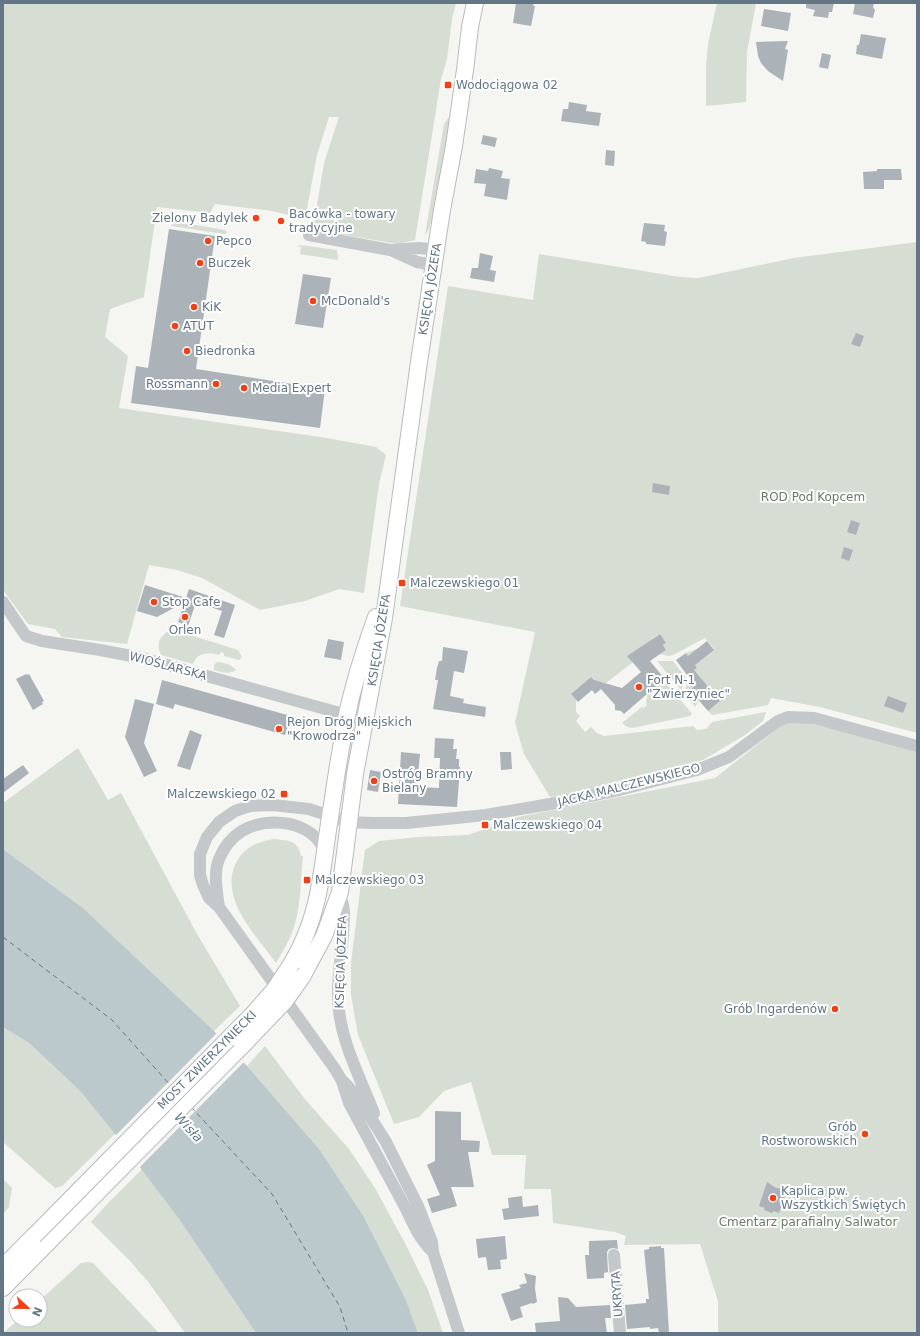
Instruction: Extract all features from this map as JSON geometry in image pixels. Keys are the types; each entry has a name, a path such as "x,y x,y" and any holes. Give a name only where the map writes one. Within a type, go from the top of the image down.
{"main road":[{"name":"KSIĘCIA JÓZEFA","path":"340,892 348,822 359,750 384,618 434,257 455,139 470,27 475,3"},
{"name":"KSIĘCIA JÓZEFA","path":"325,852 347,715 359,668 389,576"},
{"name":"MOST ZWIERZYNIECKI","path":"39,1241 254,1014 275,988 292,963 305,938 316,909 322,881 325,852"},
{"name":"MOST ZWIERZYNIECKI","path":"39,1241 268,1021 285,1001 302,977 321,942 340,892"},
{"path":"3,1267 39,1241"},
{"path":"3,1288 39,1241"}],"street":[{"path":"309,235 390,250 417,262 434,257"},
{"name":"WIOŚLARSKA","path":"3,602 26,636 42,641 142,658 347,715"},
{"path":"359,750 355,727 347,715 360,711 369,700"},
{"name":"JACKA MALCZEWSKIEGO","path":"348,822 380,824 486,815 619,790 697,770 729,757 778,721 788,717 814,718 917,746"},
{"name":"KSIĘCIA JÓZEFA","path":"348,822 309,809 263,805 243,807 219,822 207,837 200,854 200,875 209,898 219,907 320,1047 342,1081 357,1096 386,1142"},
{"name":"KSIĘCIA JÓZEFA","path":"219,907 216,882 217,866 229,842 242,831 264,824 290,824 313,834 320,842 325,852"},
{"name":"KSIĘCIA JÓZEFA","path":"340,892 344,912 338,976 338,1000 345,1040 386,1142 418,1206 432,1242 433,1252 459,1333"},
{"name":"KSIĘCIA JÓZEFA","path":"342,1081 349,1103 412,1223 426,1245 433,1252"},
{"name":"UKRYTA","path":"614,1255 620,1333"}],"green space":[{"path":"3,3 456,3 452,19 447,59 441,79 415,240 398,244 320,231 315,227 314,223 324,163 339,117 329,117 317,155 305,219 272,211 215,204 210,213 157,207 144,297 110,309 105,337 128,356 119,408 321,437 376,447 386,455 379,484 364,593 339,589 305,601 260,610 202,578 177,570 149,565 127,644 62,637 55,629 28,624 3,590"},
{"path":"717,3 756,3 747,52 746,102 706,106 706,66 708,44"},
{"path":"448,118 449,137 430,227 425,235 444,124"},
{"path":"178,222 225,230 227,233 224,234 171,226"},
{"name":"ROD Pod Kopcem","path":"917,242 917,733 820,707 771,698 768,705 712,715 708,711 720,701 702,680 690,690 699,700 695,707 684,693 689,677 687,675 697,668 686,653 699,648 714,649 705,638 673,655 668,656 660,654 666,650 663,645 666,643 659,634 628,656 633,662 606,683 595,681 591,677 571,694 576,699 576,712 580,716 576,721 585,732 591,727 597,733 604,736 693,726 697,730 706,729 712,722 766,712 763,721 745,735 703,760 615,782 582,793 550,797 524,754 515,723 535,632 400,606 448,286 533,300 539,254 680,277 698,278 794,258"},
{"path":"300,245 337,250 338,260 300,254 301,247 297,246"},
{"path":"171,629 238,650 242,657 239,660 224,656 224,653 221,652 219,655 207,653 198,657 193,664 161,655 159,650 160,640 164,634"},
{"path":"657,661 673,661 685,677 681,690"},
{"path":"217,662 228,664 236,670 228,673 214,670 214,665"},
{"path":"663,680 692,714 690,716 632,728 627,727 622,723 642,707 643,708 647,705 648,693"},
{"name":"Cmentarz parafialny Salwator","path":"786,722 808,723 917,750 917,1333 718,1333 718,1301 700,1244 624,1245 626,1236 615,1232 553,1223 551,1189 524,1189 526,1155 492,1155 471,1082 444,1091 419,1117 394,1124 358,1035 351,995 351,963 365,850 379,841 418,837 468,835 518,817 715,778"},
{"path":"78,748 108,800 121,793 197,934 240,1006 214,1031 83,908 3,849 3,803"},
{"path":"275,839 292,842 298,847 301,856 303,856 296,922 289,940 276,963 242,915 235,902 232,888 232,875 240,856 253,845"},
{"path":"3,1027 29,1043 80,1091 115,1134 62,1186 55,1188 3,1142"},
{"path":"265,1046 304,1098 349,1149 375,1188 406,1245 428,1290 443,1333 418,1333 406,1300 364,1217 320,1150 247,1066"},
{"path":"142,1169 179,1219 256,1333 185,1333 149,1283 130,1261 91,1222"},
{"path":"3,1179 12,1188 9,1207 3,1214"},
{"path":"81,1263 93,1263 159,1333 3,1333 9,1328 48,1328 48,1293"}],"water":[{"name":"Wisła","path":"3,849 83,908 214,1031 247,1066 320,1150 364,1217 406,1300 418,1333 256,1333 179,1219 115,1134 80,1091 29,1043 3,1027"}],"pier":[{"path":"218,1032 245,1061 139,1168 115,1136"}],"building":[{"path":"516,3 534,3 533,6 535,6 531,26 513,23"},
{"path":"806,3 834,3 832,12 829,12 828,18 813,16 815,10 806,8"},
{"path":"855,3 874,3 873,7 875,10 873,18 853,14"},
{"path":"764,9 791,13 788,31 761,26"},
{"path":"861,34 886,38 882,59 856,54 857,45 859,45"},
{"path":"788,41 785,49 788,50 783,81 768,71 761,63 758,56 756,42"},
{"path":"822,53 831,55 828,69 819,67"},
{"path":"569,102 587,105 586,111 601,113 599,126 561,121 563,109 568,109"},
{"path":"483,135 497,138 495,147 481,144"},
{"path":"606,150 615,151 614,166 605,165"},
{"path":"489,168 503,171 501,178 510,179 507,200 484,196 486,184 474,183 476,169 488,171"},
{"path":"877,169 901,169 902,180 884,180 884,189 864,189 863,172 877,171"},
{"path":"644,223 665,225 664,231 667,232 665,246 646,244 646,242 641,241"},
{"name":"ATUT","path":"169,229 215,236 196,369 325,389 320,428 131,403 136,366 148,368"},
{"path":"480,253 493,256 490,270 496,271 494,282 470,278 472,268 478,268"},
{"name":"McDonald's","path":"303,274 331,278 323,328 295,324"},
{"path":"856,333 864,336 860,347 851,344"},
{"path":"653,483 670,486 669,495 652,492"},
{"path":"851,520 860,523 856,535 847,532"},
{"path":"844,547 853,550 849,561 841,558"},
{"path":"145,585 186,598 189,589 235,605 224,638 214,635 222,611 196,602 188,626 178,622 185,602 157,617 137,611"},
{"path":"660,634 666,643 663,645 666,650 650,661 664,678 624,714 621,711 615,710 615,705 601,689 595,694 592,690 578,702 571,694 591,677 594,680 622,688 641,672 627,656"},
{"path":"328,639 344,642 341,660 324,657"},
{"path":"707,641 714,650 695,665 697,668 694,670 720,701 708,711 690,690 695,686 676,660 686,653 688,656"},
{"path":"443,647 468,651 464,673 454,671 450,696 464,699 463,703 486,707 485,717 433,709 438,680 435,680 439,661 442,661"},
{"path":"29,674 44,701 42,702 43,704 33,710 16,679"},
{"path":"162,680 291,716 285,735 175,704 173,709 156,704"},
{"path":"888,696 907,703 903,713 884,706"},
{"path":"135,699 154,704 144,743 157,771 144,777 125,737"},
{"path":"190,730 202,735 190,770 177,766"},
{"path":"435,738 454,739 453,749 457,749 456,759 459,759 460,767 457,807 398,804 401,752 420,754 417,787 439,788 440,758 434,758"},
{"path":"500,752 511,752 512,769 501,770"},
{"path":"23,765 29,773 3,793 3,779"},
{"name":"Ostróg Bramny Bielany","path":"370,770 381,772 378,792 367,790"},
{"path":"435,1111 461,1112 461,1140 480,1141 479,1152 468,1152 474,1187 451,1187 457,1206 432,1213 427,1199 440,1195 427,1165 435,1161"},
{"name":"Kaplica pw. Wszystkich Świętych","path":"767,1182 776,1188 787,1189 779,1213 773,1211 772,1213 759,1206"},
{"path":"522,1196 523,1207 538,1205 539,1216 504,1220 502,1209 509,1208 508,1198"},
{"path":"505,1236 507,1259 500,1260 501,1269 488,1270 486,1257 478,1258 476,1239"},
{"path":"617,1240 618,1249 609,1249 607,1252 608,1272 604,1273 604,1278 587,1279 585,1255 589,1255 589,1241"},
{"path":"661,1246 661,1248 664,1248 669,1333 659,1333 658,1328 650,1329 650,1327 627,1329 625,1305 646,1303 646,1299 649,1299 644,1250 649,1249 649,1247"},
{"path":"524,1273 536,1276 535,1288 537,1302 520,1307 523,1317 511,1321 501,1294 521,1288 519,1285 527,1283"},
{"path":"558,1297 568,1298 576,1307 610,1305 611,1318 605,1318 607,1333 536,1333 535,1323 560,1321"}],"ferry route":[{"path":"3,937 112,1020 171,1086"},
{"path":"191,1107 272,1194 340,1307 348,1333"}],"place":[{"name":"Wodociągowa 02","path":"448,85"},
{"name":"Zielony Badylek","path":"256,218"},
{"name":"Bacówka - towary tradycyjne","path":"281,221"},
{"name":"Pepco","path":"208,241"},
{"name":"Buczek","path":"200,263"},
{"name":"McDonald's","path":"313,301"},
{"name":"KiK","path":"194,307"},
{"name":"ATUT","path":"175,326"},
{"name":"Biedronka","path":"187,351"},
{"name":"Rossmann","path":"216,384"},
{"name":"Media Expert","path":"244,388"},
{"name":"Malczewskiego 01","path":"402,583"},
{"name":"Stop Cafe","path":"154,602"},
{"name":"Orlen","path":"185,617"},
{"name":"Fort N-1 \"Zwierzyniec\"","path":"639,687"},
{"name":"Rejon Dróg Miejskich \"Krowodrza\"","path":"279,729"},
{"name":"Ostróg Bramny Bielany","path":"374,781"},
{"name":"Malczewskiego 02","path":"284,794"},
{"name":"Malczewskiego 04","path":"485,825"},
{"name":"Malczewskiego 03","path":"307,880"},
{"name":"Grób Ingardenów","path":"835,1009"},
{"name":"Grób Rostworowskich","path":"865,1134"},
{"name":"Kaplica pw. Wszystkich Świętych","path":"773,1198"}]}
